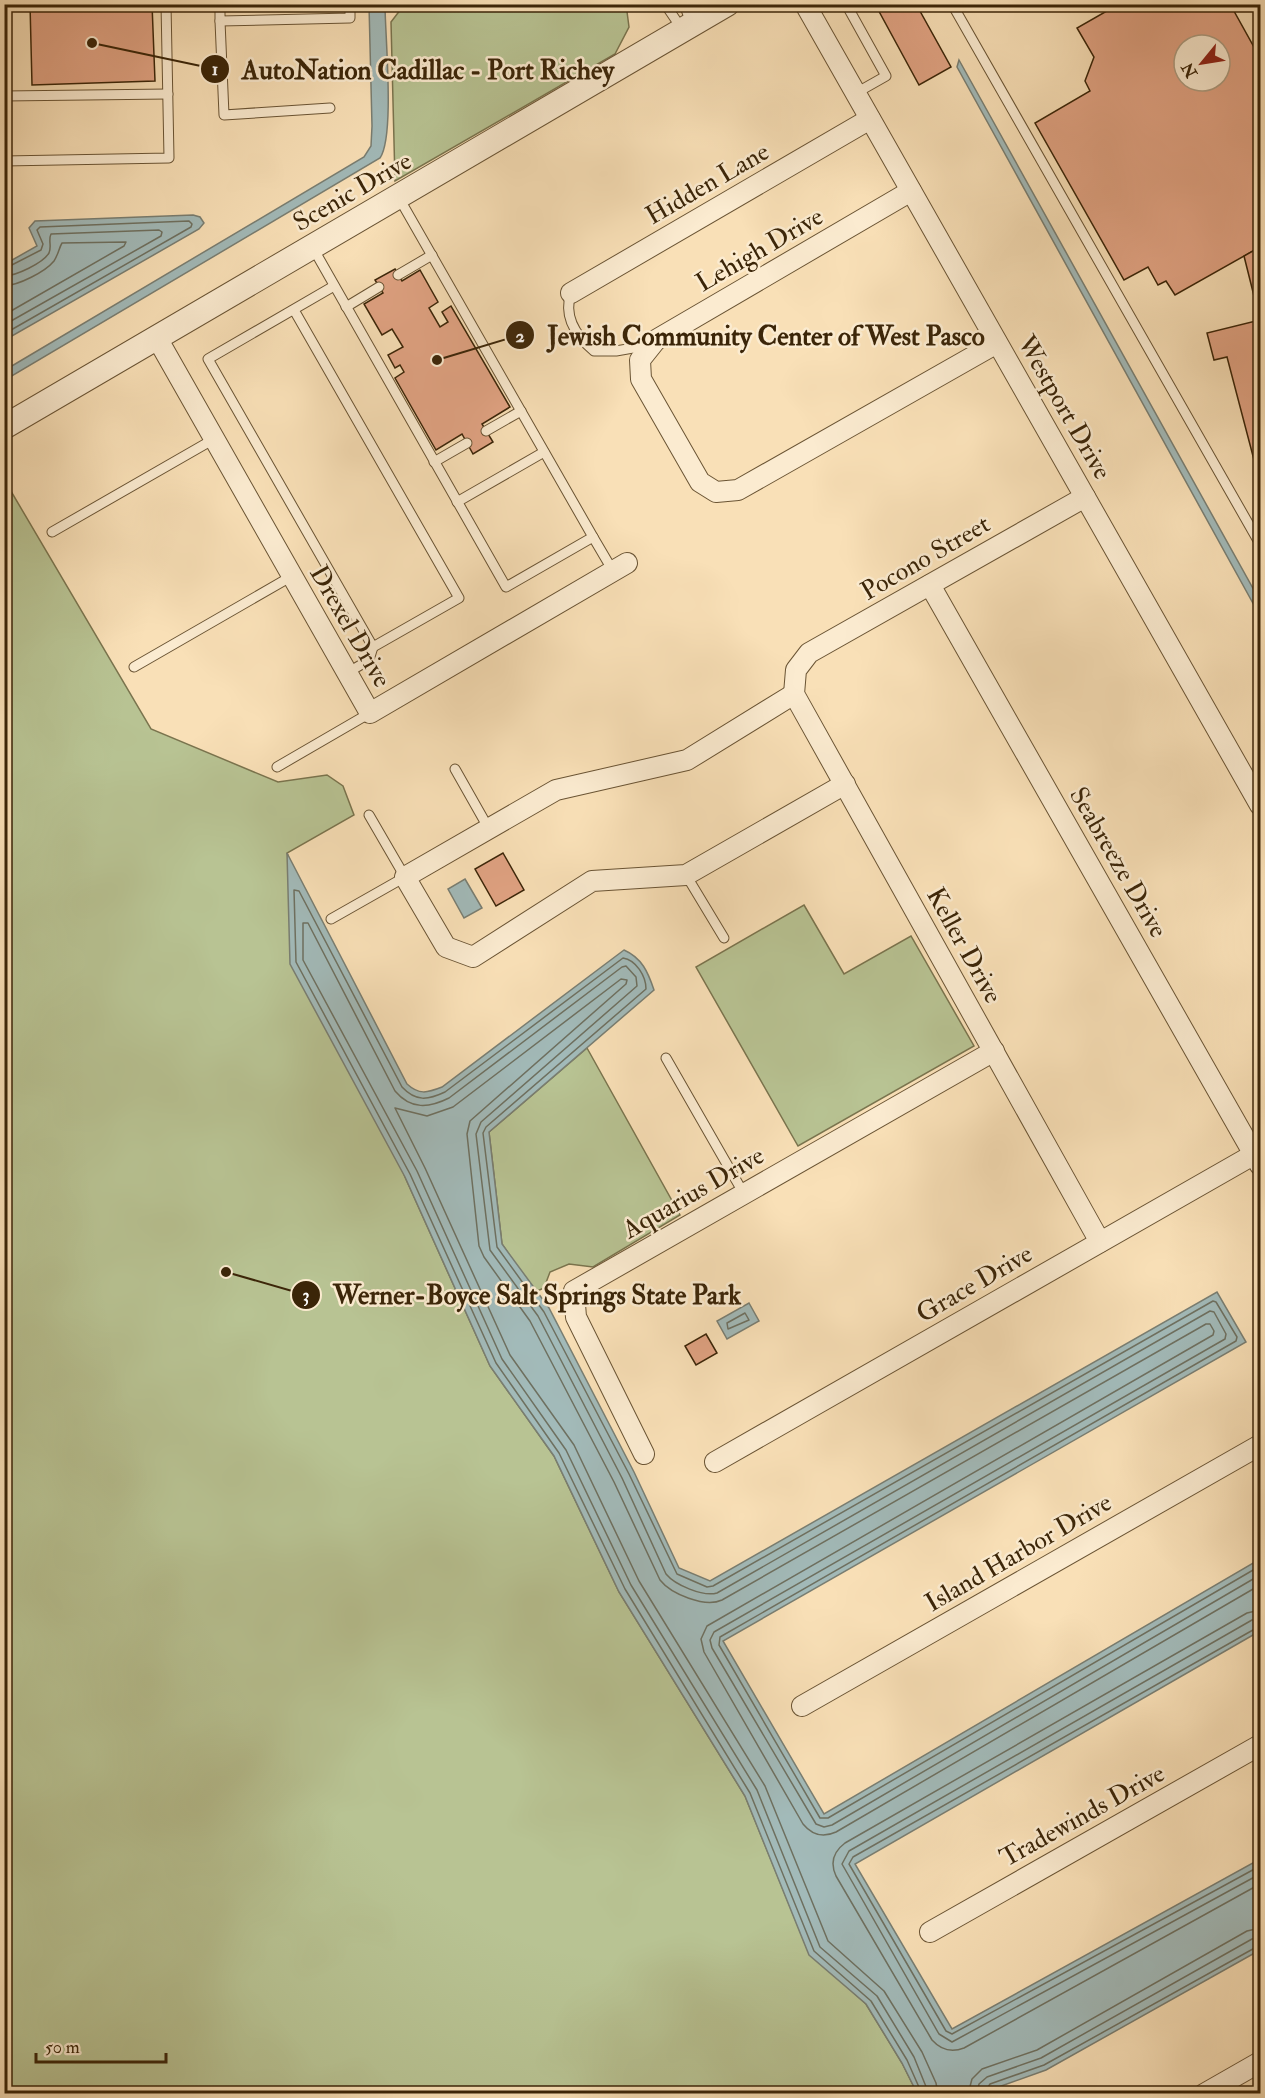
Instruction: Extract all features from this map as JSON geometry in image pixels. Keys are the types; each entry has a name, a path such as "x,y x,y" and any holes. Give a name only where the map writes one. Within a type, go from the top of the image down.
{"street":[{"name":"Scenic Drive","path":"4,426 399,197 686,20 727,4"},
{"name":"Westport Drive","path":"805,4 1260,805"},
{"name":"Hidden Lane","path":"571,293 870,119"},
{"name":"Lehigh Drive","path":"646,353 656,340 911,191"},
{"name":"Drexel Drive","path":"157,338 370,713 620,567"},
{"path":"646,353 641,379 700,482 716,492 738,490 997,343"},
{"name":"Pocono Street","path":"794,694 796,670 809,653 1085,497"},
{"name":"Seabreeze Drive","path":"930,585 1258,1157"},
{"path":"794,694 687,760 556,790 405,877 446,947 473,957 592,881 686,875 845,784"},
{"name":"Keller Drive","path":"794,694 1100,1242"},
{"name":"Aquarius Drive","path":"644,1454 576,1317 574,1291 994,1052"},
{"name":"Grace Drive","path":"715,1462 1100,1242 1258,1157"},
{"name":"Island Harbor Drive","path":"802,1706 1260,1445"},
{"name":"Tradewinds Drive","path":"930,1932 1260,1744"},
{"path":"1204,2094 1260,2062"}],"lane":[{"path":"4,161 169,158 166,4"},
{"path":"220,4 224,115 330,108"},
{"path":"220,21 351,18 350,4"},
{"path":"665,4 686,20"},
{"path":"846,4 886,76 856,93"},
{"path":"952,4 1260,544"},
{"path":"1257,4 1260,11"},
{"path":"4,96 168,94"},
{"path":"399,197 593,537 620,567"},
{"path":"311,246 506,587 593,537"},
{"path":"398,275 432,255"},
{"path":"334,286 208,359 373,647"},
{"path":"346,307 379,287"},
{"path":"571,293 567,305 573,328 594,351 646,353"},
{"path":"294,310 459,598 373,647 369,660 347,674"},
{"path":"486,432 521,411"},
{"path":"52,532 214,439"},
{"path":"434,462 467,443"},
{"path":"458,502 544,452"},
{"path":"134,667 292,576"},
{"path":"278,767 370,713"},
{"path":"455,769 489,829"},
{"path":"331,919 405,877 369,815"},
{"path":"686,875 724,938"},
{"path":"666,1058 744,1194"}],"green space":[{"path":"626,4 629,27 615,54 395,181 391,22 404,5"},
{"path":"5,481 151,729 278,782 327,775 343,786 354,815 287,853 405,1177 490,1366 554,1456 619,1592 745,1796 808,1951 866,2004 902,2063 917,2093 5,2093"},
{"path":"804,905 844,974 911,936 974,1046 798,1146 696,967"},
{"path":"587,1048 680,1215 593,1267 569,1264 550,1272 544,1288 535,1292 502,1244 489,1132"}],"water":[{"path":"369,5 385,5 388,108 385,146 380,158 5,380 5,370 364,157 371,146 372,126"},
{"path":"959,60 1260,601 1260,616 957,67"},
{"path":"193,215 200,217 204,223 199,229 5,340 5,264 37,246 29,228 35,221"},
{"path":"287,853 407,1084 419,1091 427,1092 442,1087 624,950 640,961 647,972 654,990 489,1132 502,1244 549,1308 634,1472 679,1568 710,1581 1217,1292 1246,1342 723,1641 824,1814 1260,1559 1260,1631 855,1864 952,2029 1260,1859 1260,1950 1046,2070 993,2089 988,2093 917,2093 902,2063 866,2004 809,1955 745,1796 619,1592 554,1456 490,1366 405,1177 290,964"},
{"path":"465,879 482,908 464,918 448,889"},
{"path":"749,1303 759,1321 727,1339 717,1321"}],"building":[{"path":"30,4 152,4 155,81 32,85"},
{"path":"875,4 916,4 951,67 919,85"},
{"path":"1119,4 1230,4 1260,58 1260,247 1175,295 1166,281 1158,285 1148,267 1124,280 1035,123 1090,91 1085,81 1094,57 1077,28"},
{"path":"1260,247 1260,320 1244,256"},
{"path":"395,269 402,281 420,270 438,302 429,308 440,327 448,322 442,312 451,306 510,407 482,424 493,442 473,454 462,434 436,450 395,378 404,372 400,365 395,368 388,355 403,347 392,329 382,335 364,304 383,293 375,280"},
{"path":"1260,320 1259,479 1227,357 1214,360 1207,333"},
{"path":"503,853 524,890 496,906 475,869"},
{"path":"706,1334 717,1353 696,1365 685,1346"}],"place":[{"name":"AutoNation Cadillac - Port Richey","path":"92,43"},
{"name":"Jewish Community Center of West Pasco","path":"437,360"},
{"name":"Werner-Boyce Salt Springs State Park","path":"226,1272"}]}
